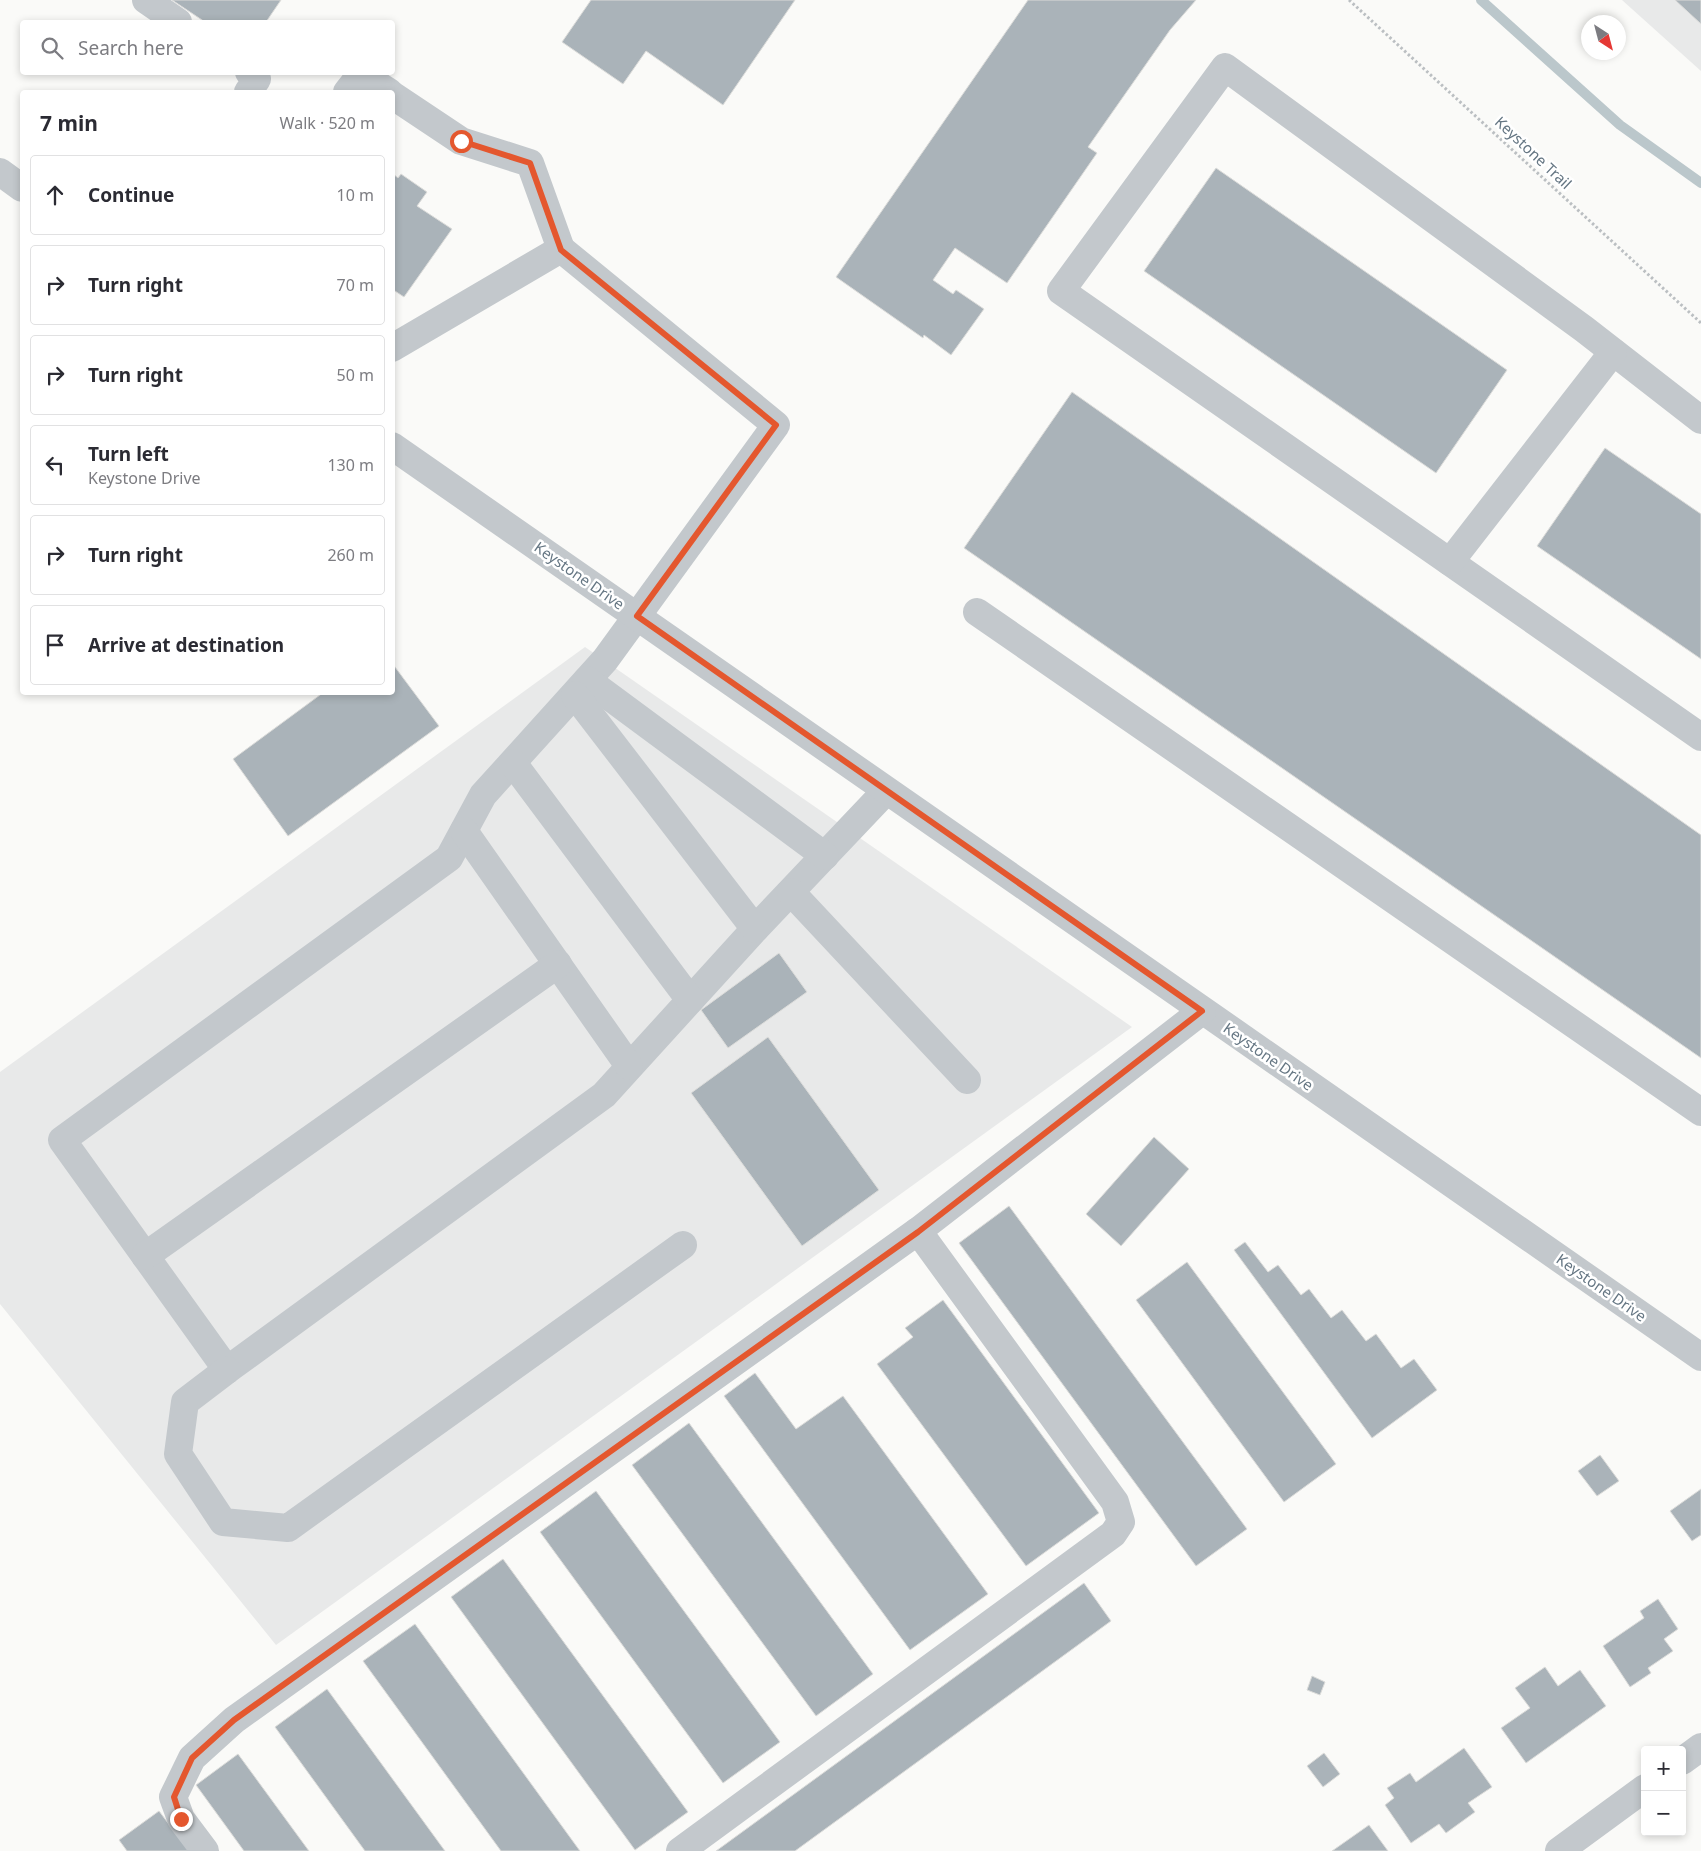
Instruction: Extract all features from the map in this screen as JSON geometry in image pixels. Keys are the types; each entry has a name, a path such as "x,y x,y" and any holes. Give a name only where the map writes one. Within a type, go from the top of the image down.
{"street":[{"path":"146,0 175,20"},
{"path":"1701,420 1614,352 1225,67 1061,291 1701,737"},
{"path":"249,90 257,79 252,75"},
{"path":"349,90 361,75"},
{"path":"364,75 386,90"},
{"path":"227,1370 62,1140 449,858 483,795 605,660 776,425 561,250 530,163 461,141 395,97"},
{"path":"395,346 561,250"},
{"path":"1450,562 1614,352"},
{"name":"Keystone Drive","path":"395,448 1701,1357"},
{"path":"977,612 1701,1112"},
{"path":"581,688 825,856"},
{"path":"581,688 754,930"},
{"path":"513,763 690,1000"},
{"path":"683,1245 288,1528 223,1522 178,1454 185,1402 604,1095 754,930 886,791"},
{"path":"464,832 629,1066"},
{"path":"791,892 967,1080"},
{"path":"145,1256 558,964"},
{"path":"205,1851 181,1819 174,1797 192,1758 234,1720 918,1232 1202,1011"},
{"path":"680,1851 1113,1534 1121,1522 1115,1502 918,1232"},
{"path":"1686,1758 1701,1747"},
{"path":"1559,1851 1641,1791"}],"path":[{"name":"Keystone Trail","path":"1349,0 1701,323"}],"shaded area":[{"path":"1622,0 1701,0 1701,71"},
{"path":"585,647 1132,1027 276,1645 0,1304 0,1072"}],"building":[{"path":"172,0 281,0 267,20 202,20"},
{"path":"591,0 795,0 723,105 646,51 623,84 562,42"},
{"path":"1028,0 1196,0 1170,30 1088,147 1097,153 1007,283 955,248 933,280 953,294 956,290 984,309 951,355 924,335 923,338 836,277"},
{"path":"1675,0 1701,0 1701,24"},
{"path":"1216,168 1507,370 1436,473 1144,271"},
{"path":"401,174 427,192 417,206 452,229 404,297 395,291 395,176 398,178"},
{"path":"1072,392 1701,835 1701,1058 964,548"},
{"path":"1605,448 1701,514 1701,659 1537,546"},
{"path":"395,667 439,726 288,836 233,759 320,695 395,695"},
{"path":"779,953 807,992 728,1048 701,1010"},
{"path":"768,1037 879,1190 802,1246 691,1093"},
{"path":"1154,1137 1189,1169 1121,1246 1086,1214"},
{"path":"1009,1206 1247,1529 1196,1566 959,1243"},
{"path":"1245,1242 1268,1272 1278,1265 1301,1295 1309,1289 1331,1318 1342,1310 1366,1341 1376,1334 1401,1368 1414,1359 1437,1390 1372,1438 1234,1250"},
{"path":"1187,1262 1336,1464 1284,1502 1136,1300"},
{"path":"943,1300 1099,1513 1026,1566 877,1364 913,1337 905,1328"},
{"path":"755,1373 796,1429 843,1396 988,1594 910,1650 724,1396"},
{"path":"689,1423 873,1674 816,1716 632,1465"},
{"path":"1600,1455 1619,1481 1597,1496 1578,1471"},
{"path":"1701,1489 1701,1535 1692,1541 1670,1511"},
{"path":"596,1491 780,1742 723,1783 540,1532"},
{"path":"503,1559 688,1812 635,1850 451,1597"},
{"path":"1084,1583 1111,1621 795,1851 716,1851"},
{"path":"1658,1599 1678,1629 1664,1639 1673,1651 1648,1668 1651,1673 1630,1687 1603,1646 1644,1618 1640,1611"},
{"path":"415,1624 580,1851 501,1851 363,1661"},
{"path":"1545,1667 1558,1686 1580,1670 1606,1706 1526,1763 1501,1728 1530,1708 1515,1688"},
{"path":"1312,1676 1325,1682 1320,1695 1307,1690"},
{"path":"327,1689 445,1851 365,1851 275,1727"},
{"path":"1464,1748 1492,1787 1468,1803 1475,1812 1446,1833 1439,1824 1411,1843 1385,1805 1394,1798 1387,1788 1410,1773 1416,1782"},
{"path":"1324,1753 1340,1774 1323,1787 1307,1766"},
{"path":"238,1754 309,1851 244,1851 196,1785"},
{"path":"159,1811 189,1851 127,1851 119,1840"},
{"path":"1369,1825 1388,1851 1332,1851"}],"waterway":[{"path":"1481,0 1620,125 1701,183"}],"route":[{"path":"181,1819 174,1797 192,1758 234,1720 918,1232 1202,1011 637,616 776,425 561,250 530,163 461,141"}]}
